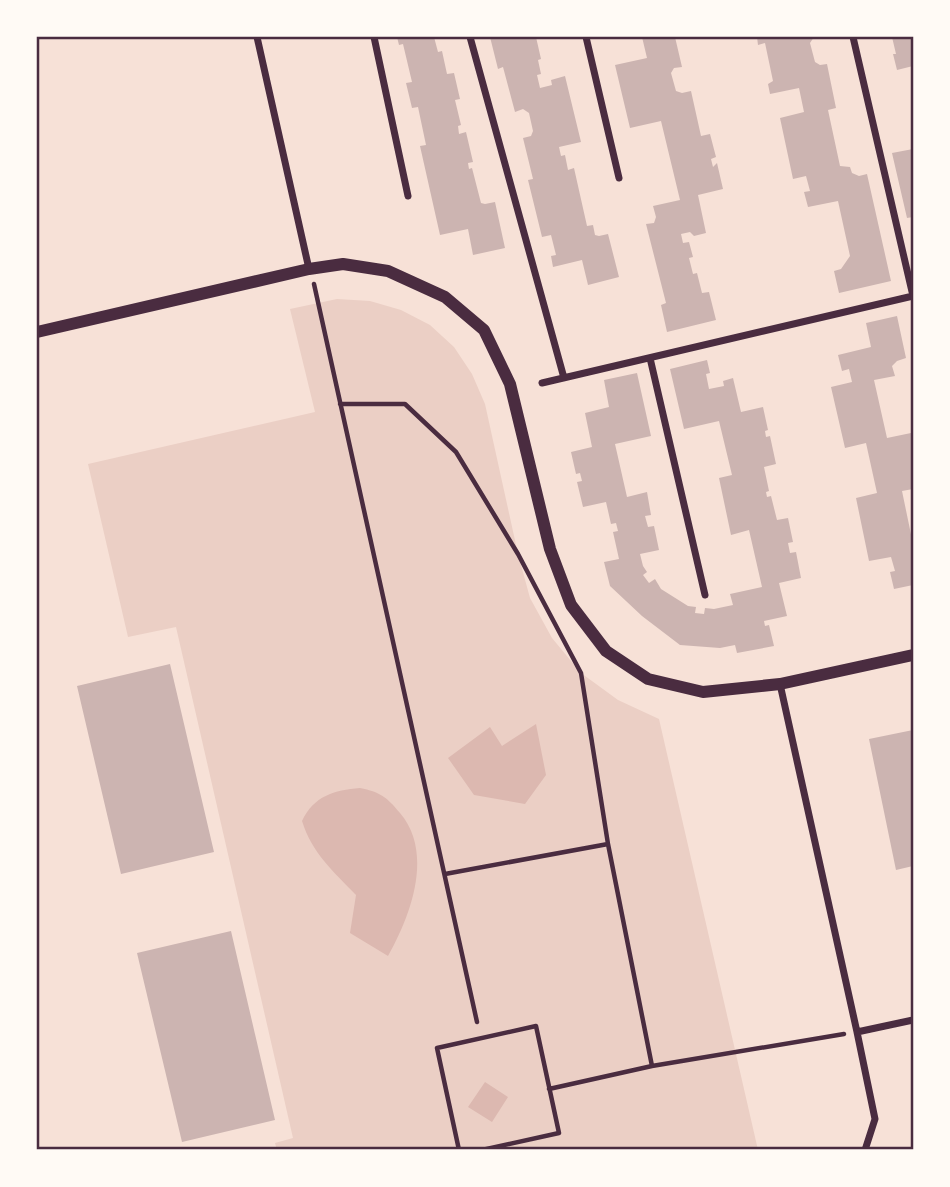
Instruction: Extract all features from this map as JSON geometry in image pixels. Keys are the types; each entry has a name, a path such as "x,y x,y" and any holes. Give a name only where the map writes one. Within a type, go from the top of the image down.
{"street":[{"path":"257,37 310,269"},
{"path":"374,37 408,196"},
{"path":"470,37 564,378"},
{"path":"586,37 619,178"},
{"path":"542,383 913,296 853,37"},
{"path":"37,332 310,269 343,264 388,271 445,297 484,331 510,384 550,549 571,605 606,651 648,679 703,692 780,684 913,655"},
{"path":"650,358 705,595"},
{"path":"780,684 875,1119 865,1150"},
{"path":"857,1032 913,1020"}],"path":[{"path":"310,269 477,1022"},
{"path":"340,404 405,404 456,452 519,554 581,673 608,844 652,1066"},
{"path":"445,874 608,844"},
{"path":"459,1150 436,1048 536,1026 559,1133 482,1150"},
{"path":"549,1089 652,1066 857,1032"}],"shaded area":[{"path":"337,299 370,301 401,310 430,325 454,347 472,374 485,404 530,598 552,638 581,673 618,700 659,719 758,1150 277,1150 275,1143 293,1138 176,627 128,637 88,464 315,412 290,309"},
{"path":"536,724 546,775 525,804 474,795 448,758 490,727 502,746"},
{"path":"360,788 378,793 391,803 410,829 416,846 417,865 411,903 388,956 350,933 356,895 317,852 302,821 312,806 326,796 342,790"},
{"path":"485,1082 508,1097 492,1122 468,1107"}],"building":[{"path":"397,37 434,37 438,52 442,51 447,74 454,73 460,99 455,100 461,125 458,126 459,134 466,132 473,162 468,163 469,169 472,168 481,203 495,202 505,248 473,255 468,229 440,235 420,146 426,145 418,107 412,108 406,83 412,82 403,44 399,45"},
{"path":"490,37 536,37 541,59 538,60 541,74 537,75 540,88 552,85 551,80 565,76 581,142 559,147 561,156 565,155 568,170 574,168 587,226 593,225 595,235 608,234 619,277 588,285 582,260 553,267 551,256 556,255 551,235 542,237 528,180 533,179 523,138 531,136 533,131 529,113 523,109 515,112 503,67 498,69"},
{"path":"642,37 675,37 682,67 674,68 671,73 676,91 691,91 701,136 710,134 716,157 711,159 713,167 717,163 723,189 698,195 706,233 694,236 690,232 681,234 683,243 689,242 693,257 689,258 693,274 697,273 702,293 709,292 716,320 667,332 661,305 666,303 646,224 654,223 656,217 653,206 680,200 661,121 630,128 615,65 647,58"},
{"path":"757,37 814,37 810,43 815,62 820,65 827,64 836,108 828,110 840,166 850,167 852,173 859,176 867,174 891,281 839,293 834,271 841,269 850,256 838,201 808,207 804,192 810,191 806,176 793,179 780,118 804,112 799,88 770,94 768,84 773,81 765,43 758,45"},
{"path":"892,37 913,37 913,66 897,70"},
{"path":"913,149 913,217 907,218 892,153"},
{"path":"897,316 906,358 892,366 895,376 874,380 887,438 911,433 913,446 913,489 902,491 913,544 913,585 894,589 890,572 895,571 891,557 869,561 856,498 877,493 866,443 845,448 831,387 852,382 849,369 842,371 838,355 871,347 866,323"},
{"path":"707,360 709,389 724,386 723,381 733,378 741,412 763,407 768,430 765,431 766,437 770,436 776,464 764,467 769,491 766,492 767,497 771,496 777,520 788,518 793,542 788,543 790,553 796,552 801,578 779,583 787,616 764,621 765,626 769,625 774,646 737,653 735,645 720,648 680,645 642,616 610,586 604,562 619,559 613,532 618,531 616,523 611,524 606,502 583,507 577,482 582,481 580,473 576,474 571,452 592,447 585,413 609,407 604,380 637,373 651,436 615,444 627,497 647,492 651,515 645,516 648,527 654,526 659,550 640,554 647,572 643,575 649,583 655,579 661,589 688,606 696,607 695,613 704,614 705,608 733,605 730,594 762,587 749,530 731,535 719,478 732,475 719,421 684,429 670,369"},
{"path":"170,664 214,852 121,874 77,686"},
{"path":"913,730 913,866 896,870 869,739"},
{"path":"231,931 275,1120 182,1142 137,953"}]}
